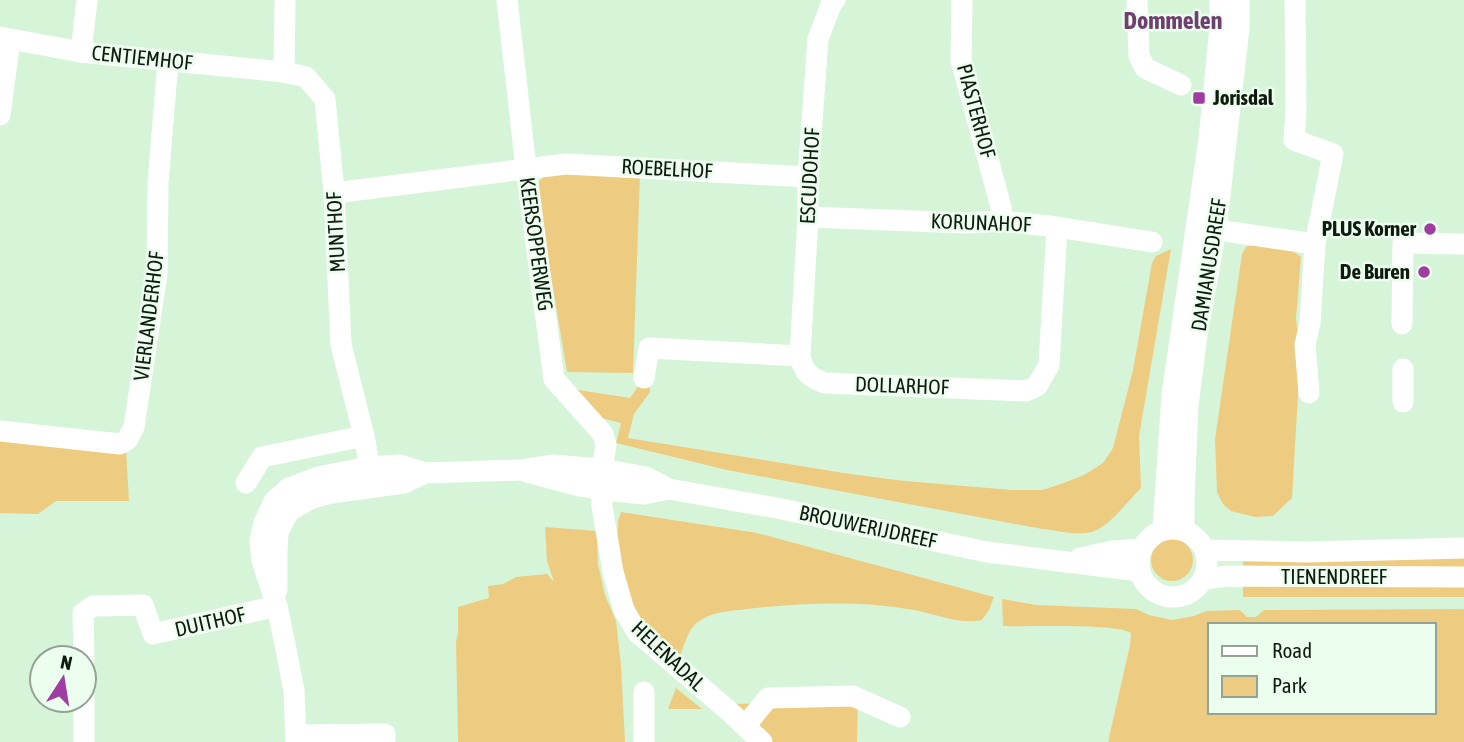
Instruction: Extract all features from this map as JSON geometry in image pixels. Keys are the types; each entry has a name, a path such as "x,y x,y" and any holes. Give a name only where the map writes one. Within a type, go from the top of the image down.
{"street":[{"path":"81,52 87,0"},
{"path":"284,72 285,0"},
{"name":"KEERSOPPERWEG","path":"507,0 554,379 603,434 606,445 602,479"},
{"name":"PIASTERHOF","path":"962,0 961,60 1001,207 1002,221"},
{"path":"1137,0 1139,56 1145,68 1181,85"},
{"name":"DAMIANUSDREEF","path":"1184,530 1188,405 1206,228 1220,0"},
{"name":"DAMIANUSDREEF","path":"1163,530 1172,395 1206,228 1239,28 1239,0"},
{"path":"1295,0 1294,141 1333,154 1315,244 1310,323 1305,345 1309,393"},
{"name":"ESCUDOHOF","path":"800,356 808,177 818,39 829,1"},
{"path":"0,115 5,39"},
{"name":"CENTIEMHOF","path":"5,39 81,52 284,72"},
{"name":"VIERLANDERHOF","path":"0,431 120,444 127,440 134,427 157,274 158,183 168,61"},
{"name":"MUNTHOF","path":"284,72 306,77 326,100 334,193 341,345 364,436 371,476"},
{"name":"ROEBELHOF","path":"334,193 566,164 808,177"},
{"name":"KORUNAHOF","path":"808,217 967,223 1002,221 1152,242"},
{"name":"DOLLARHOF","path":"800,356 803,368 813,379 825,383 1026,391 1037,386 1049,365 1057,227"},
{"path":"1206,228 1315,244"},
{"path":"1402,324 1402,243 1464,244"},
{"path":"644,378 649,348 800,356"},
{"path":"1403,369 1403,402"},
{"path":"246,483 262,457 364,436"},
{"name":"BROUWERIJDREEF","path":"385,742 385,734 296,738 294,691 277,607 278,532 289,512 312,498 371,476 404,482 425,473 522,470 580,486 602,479 644,494 668,489 782,509 988,552 1139,571"},
{"name":"HELENADAL","path":"602,479 602,506 613,572 624,610 637,632 762,742"},
{"path":"1163,530 1184,530 1200,542 1208,560 1207,570 1197,588 1189,594 1168,597 1158,594 1149,588 1139,571 1141,549 1154,534 1163,530"},
{"name":"TIENENDREEF","path":"1205,551 1307,552 1464,548"},
{"name":"BROUWERIJDREEF","path":"1068,561 1098,553 1141,549"},
{"name":"TIENENDREEF","path":"1203,579 1229,576 1464,577"},
{"name":"DUITHOF","path":"83,644 83,613 93,606 143,606 153,634 277,607"},
{"path":"644,692 644,742"},
{"path":"745,726 768,698 853,696 900,717"},
{"path":"84,714 85,742"}],"green space":[{"path":"560,171 640,175 633,373 567,372 536,186 545,174"},
{"path":"1255,244 1290,249 1301,257 1296,319 1299,377 1292,498 1273,516 1255,517 1231,511 1223,504 1217,492 1215,439 1242,254 1246,247"},
{"path":"1171,249 1139,436 1141,488 1112,519 1092,532 1072,533 1037,528 727,470 616,443 621,423 597,417 566,388 630,398 644,378 649,383 650,392 634,414 628,438 905,481 1042,490 1084,475 1103,463 1113,448 1133,370 1152,263 1156,256"},
{"path":"0,437 126,448 129,501 56,501 38,514 0,513"},
{"path":"621,512 757,533 994,597 982,620 974,621 893,607 851,604 789,605 724,612 706,617 693,627 680,656 638,616 622,577 617,549"},
{"path":"545,527 597,531 598,564 605,595 616,621 625,742 458,742 458,607 489,598 488,586 503,584 516,577 547,574 554,582 547,561"},
{"path":"1172,539 1187,545 1193,560 1187,575 1172,581 1157,575 1151,560 1157,545"},
{"path":"1464,554 1464,569 1243,569 1243,556"},
{"path":"1243,581 1464,581 1464,597 1243,597"},
{"path":"1002,599 1036,605 1136,609 1172,620 1206,611 1240,610 1247,617 1256,617 1264,610 1464,609 1464,742 1108,742 1131,633 1090,627 1003,626"},
{"path":"676,688 702,709 668,709"},
{"path":"858,701 857,742 771,742 731,704"}],"place":[{"name":"Jorisdal","path":"1199,98"},
{"name":"PLUS Korner","path":"1430,229"},
{"name":"De Buren","path":"1424,272"}],"district":[{"name":"Dommelen","path":"1173,21"}]}
